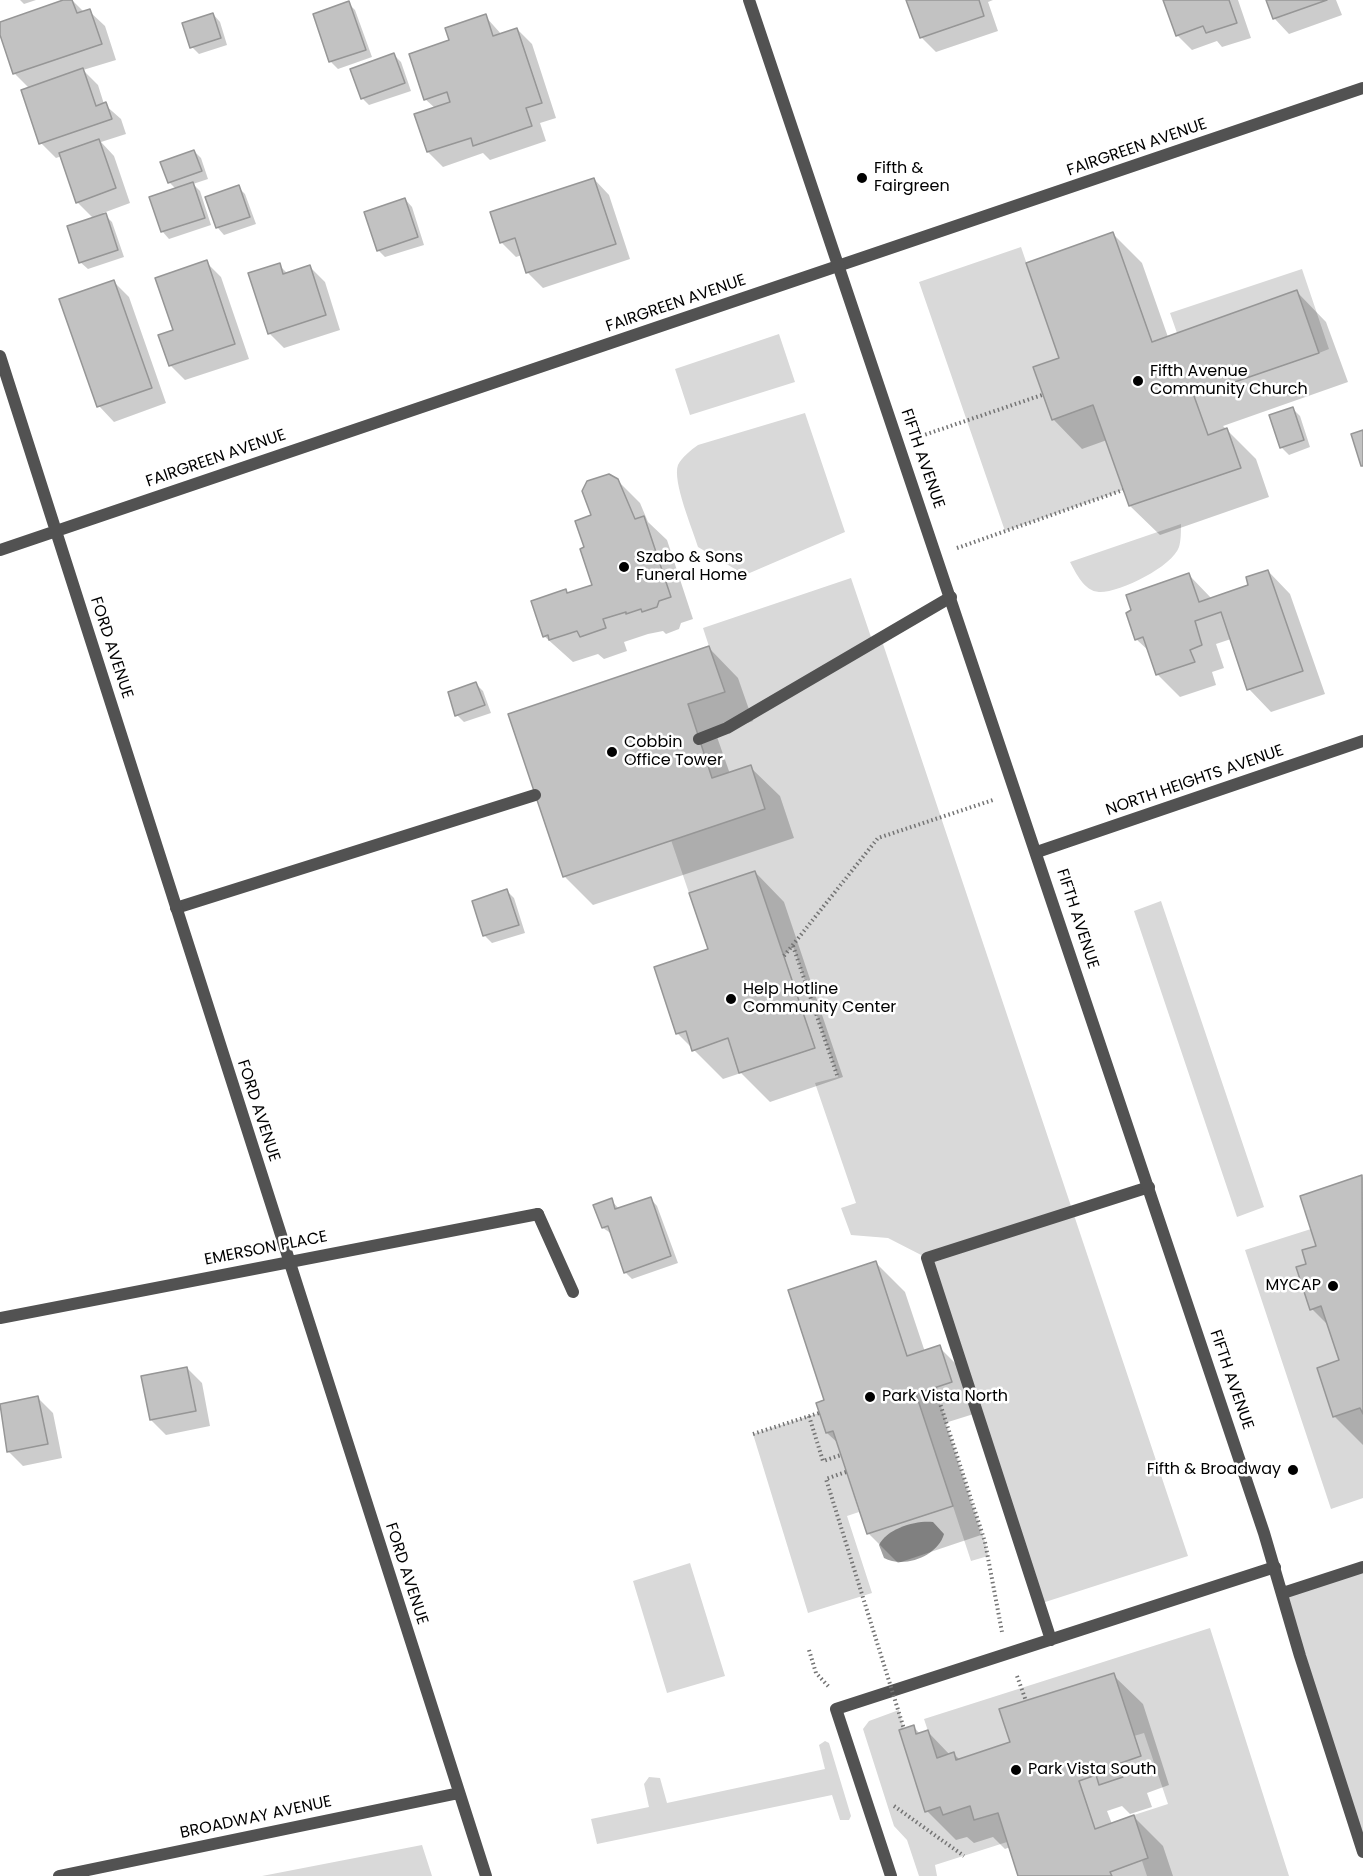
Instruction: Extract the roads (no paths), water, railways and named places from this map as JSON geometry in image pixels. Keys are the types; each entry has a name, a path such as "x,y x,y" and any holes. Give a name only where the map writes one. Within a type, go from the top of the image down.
{"street":[{"name":"FIFTH AVENUE","path":"749,0 1017,792 1275,1567 1301,1660 1363,1852"},
{"name":"FAIRGREEN AVENUE","path":"0,550 1363,88"},
{"name":"FORD AVENUE","path":"0,356 486,1876"},
{"path":"699,739 727,728 951,597"},
{"name":"NORTH HEIGHTS AVENUE","path":"1037,852 1363,741"},
{"path":"176,908 535,795"},
{"path":"1051,1640 927,1258 1149,1187"},
{"name":"EMERSON PLACE","path":"0,1318 538,1214 573,1292"},
{"path":"891,1876 836,1709 1275,1567"},
{"path":"1283,1593 1363,1567"},
{"name":"BROADWAY AVENUE","path":"58,1876 459,1793"}],"place":[{"name":"Fifth & Fairgreen","path":"862,178"},
{"name":"Fifth Avenue Community Church","path":"1138,381"},
{"name":"Szabo & Sons Funeral Home","path":"624,567"},
{"name":"Cobbin Office Tower","path":"612,752"},
{"name":"Help Hotline Community Center","path":"731,999"},
{"name":"MYCAP","path":"1333,1286"},
{"name":"Park Vista North","path":"870,1397"},
{"name":"Fifth & Broadway","path":"1293,1470"},
{"name":"Park Vista South","path":"1016,1770"}]}
